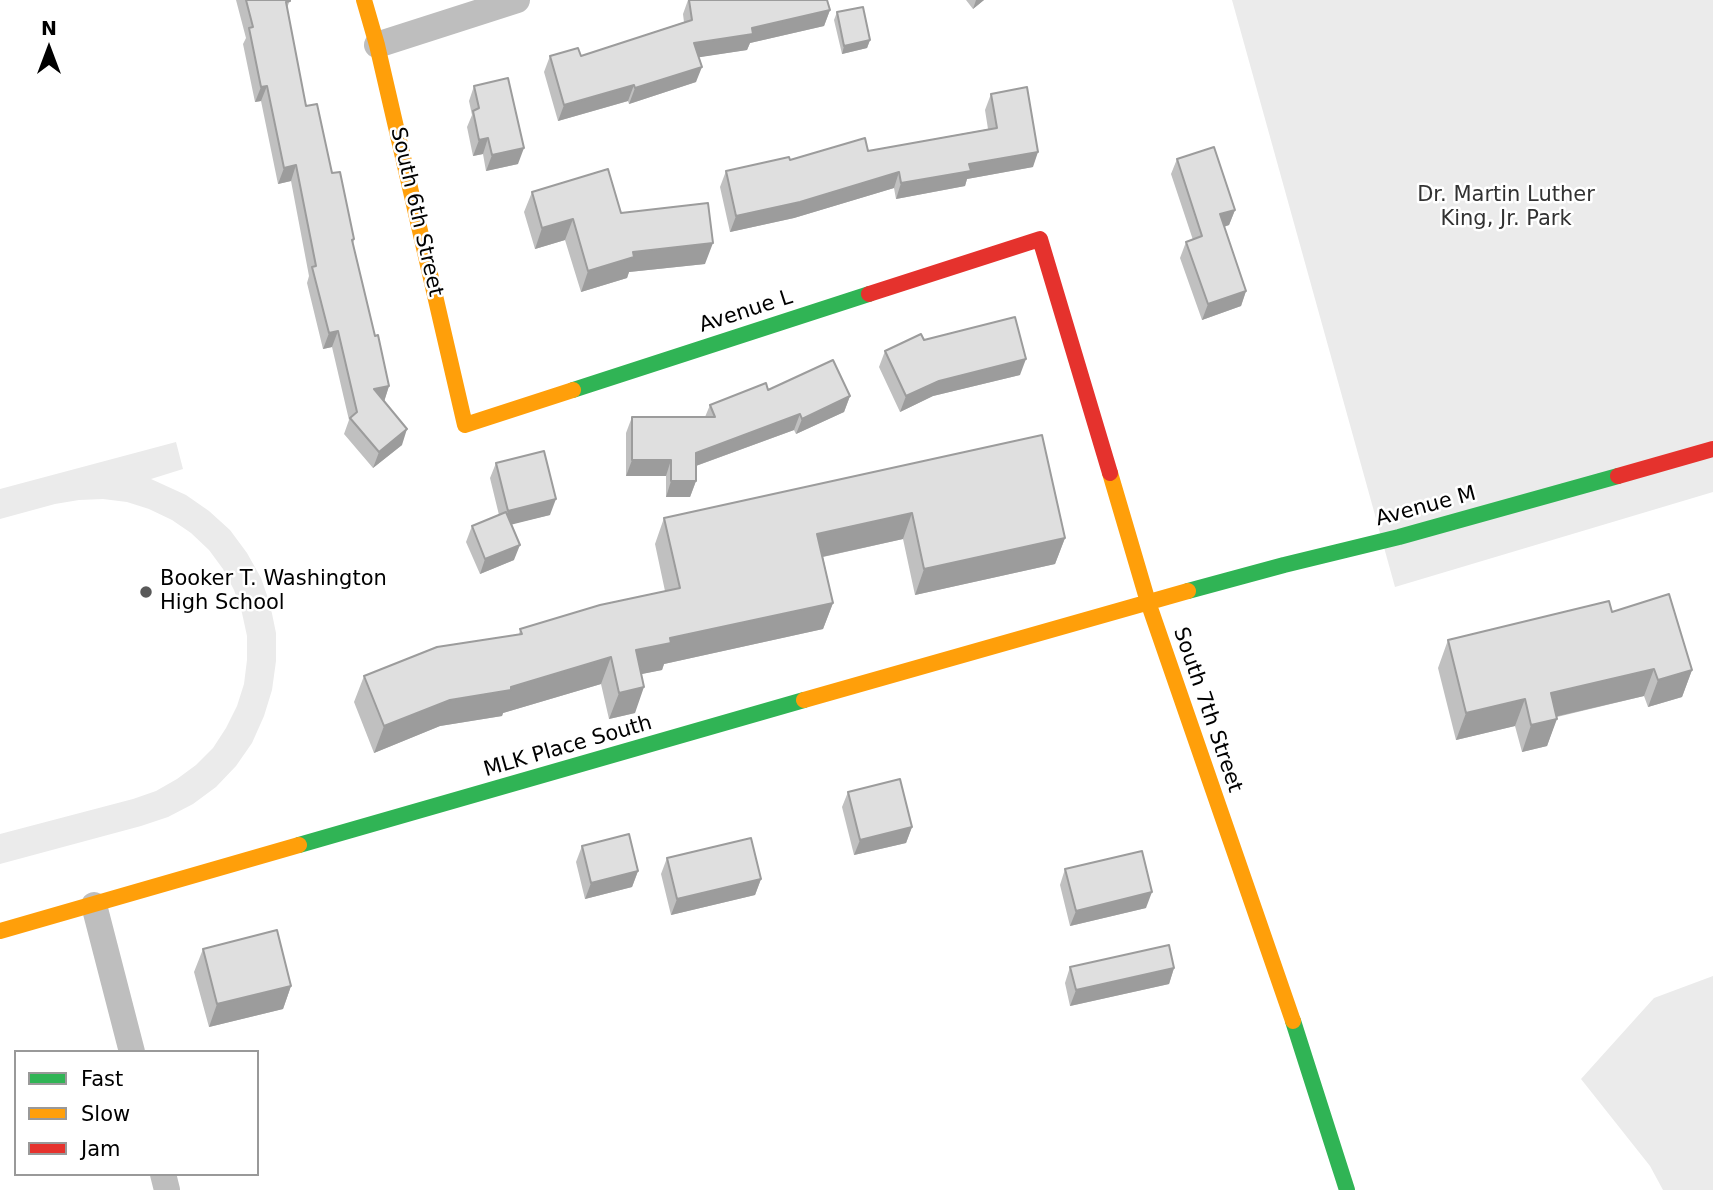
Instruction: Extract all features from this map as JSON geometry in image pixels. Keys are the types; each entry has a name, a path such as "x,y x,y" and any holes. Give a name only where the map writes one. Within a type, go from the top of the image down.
{"street":[{"name":"South 6th Street","path":"364,0 377,45 465,425"},
{"path":"377,45 517,0"},
{"name":"Avenue L","path":"465,425 1040,239"},
{"name":"South 7th Street","path":"1040,239 1148,603 1310,1072 1347,1190"},
{"name":"Avenue M","path":"1148,603 1284,565 1399,537 1713,449"},
{"name":"MLK Place South","path":"0,931 1148,603"},
{"path":"94,905 131,1050"}],"green space":[{"name":"Dr. Martin Luther King, Jr. Park","path":"1232,0 1713,0 1713,492 1395,587"},
{"path":"176,442 183,469 151,479 186,495 230,530 261,578 270,604 276,633 276,661 272,690 264,716 252,743 236,766 216,787 193,804 168,817 141,826 0,864 0,834 133,799 156,791 177,779 213,748 237,706 244,684 247,660 247,636 242,613 223,569 209,550 191,533 149,509 127,502 103,499 55,504 0,519 0,489"},
{"path":"1713,976 1713,1190 1663,1190 1650,1166 1581,1079 1654,998"}],"building":[{"path":"246,0 290,0 286,2 306,106 317,104 332,173 340,172 354,239 352,240 375,336 378,335 389,386 374,389 407,429 379,452 350,418 357,412 338,331 329,333 312,267 316,266 296,165 284,168 267,86 261,87 249,28 253,27"},
{"path":"689,0 827,0 830,10 752,28 753,34 694,43 702,67 635,88 634,85 564,105 550,56 578,48 581,56 692,20"},
{"path":"863,7 870,40 844,46 837,12"},
{"path":"508,78 524,148 492,155 488,138 479,140 473,111 479,108 474,86"},
{"path":"1027,87 1038,152 969,164 971,171 901,183 899,172 800,202 736,216 726,171 789,157 790,160 865,138 868,151 997,128 991,94"},
{"path":"1214,147 1235,210 1220,214 1246,291 1208,304 1186,242 1202,236 1177,159"},
{"path":"608,169 621,213 708,203 713,243 633,252 634,257 588,271 573,219 542,228 532,192"},
{"path":"1015,317 1026,359 939,381 906,396 885,351 921,334 924,340"},
{"path":"833,360 850,396 802,419 800,414 696,453 696,481 671,481 671,460 632,460 632,417 715,417 710,405 766,383 768,390"},
{"path":"1042,435 1065,538 924,569 912,513 817,534 833,603 670,638 671,643 636,650 644,687 619,693 611,657 511,687 511,690 450,700 384,726 364,676 437,647 522,634 520,629 600,605 680,588 664,518"},
{"path":"544,451 556,499 508,511 496,463"},
{"path":"506,512 520,545 485,559 472,526"},
{"path":"1669,594 1692,670 1658,680 1654,669 1551,693 1557,719 1531,725 1525,699 1466,713 1448,640 1609,601 1612,612"},
{"path":"900,779 912,827 860,840 848,792"},
{"path":"629,834 638,871 591,883 582,846"},
{"path":"751,838 761,879 677,899 667,858"},
{"path":"1142,851 1152,892 1076,911 1065,869"},
{"path":"277,930 291,986 217,1004 203,949"},
{"path":"1169,945 1174,968 1076,990 1070,967"}],"traffic: fast":[{"path":"573,390 869,294"},
{"path":"1188,591 1399,537 1618,476"},
{"path":"299,845 804,700"},
{"path":"1293,1021 1347,1190"}],"traffic: slow":[{"path":"364,0 377,45 465,425 573,390"},
{"path":"1110,473 1148,602 1293,1021"},
{"path":"804,700 1188,591"},
{"path":"0,931 299,845"}],"traffic: jam":[{"path":"869,294 1040,239 1110,473"},
{"path":"1618,476 1713,449"}],"place":[{"name":"Booker T. Washington High School","path":"146,592"}]}
